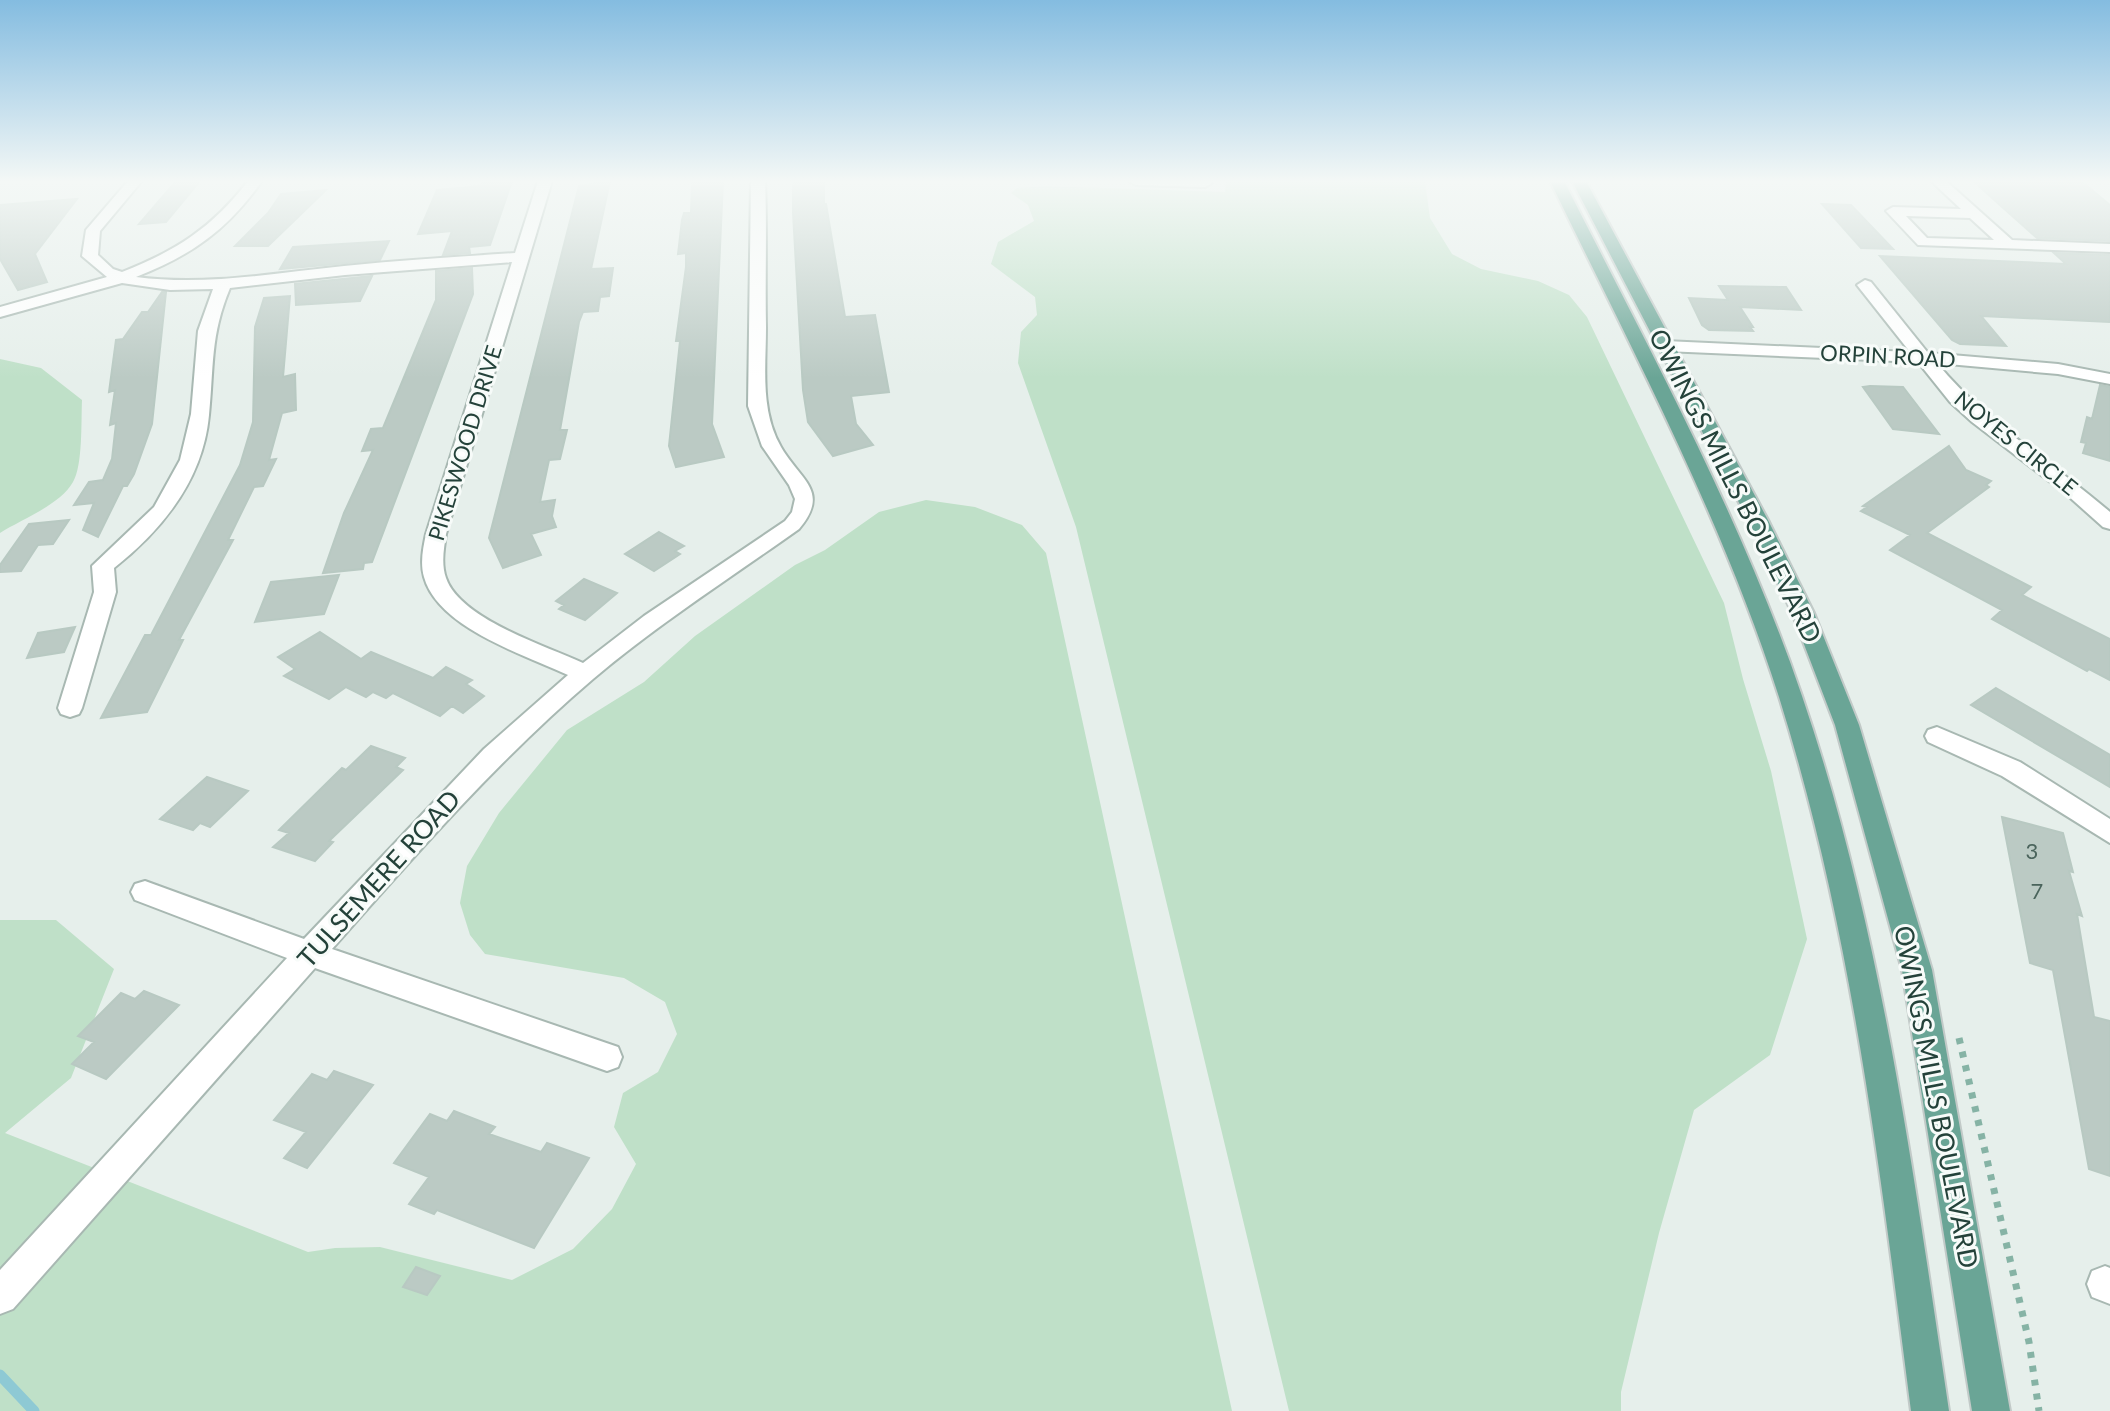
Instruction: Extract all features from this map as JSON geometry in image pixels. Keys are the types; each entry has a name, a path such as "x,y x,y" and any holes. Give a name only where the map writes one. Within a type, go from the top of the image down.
{"main road":[{"name":"OWINGS MILLS BOULEVARD","path":"1589,247 1740,562 1814,770 1857,950 1895,1165 1930,1411"},
{"name":"OWINGS MILLS BOULEVARD","path":"1613,247 1758,520 1796,600 1847,725 1917,970 1991,1411"}],"street":[{"path":"90,247 94,263 121,277 171,286 223,285 342,271 522,257"},
{"path":"0,312 121,277 182,247"},
{"name":"PIKESWOOD DRIVE","path":"525,247 436,534 432,570 438,586 465,614 585,673"},
{"name":"TULSEMERE ROAD","path":"0,1296 493,756 585,673 702,585 792,525 802,513 805,499 799,485 771,446 757,406 758,247"},
{"path":"2071,247 2110,248"},
{"path":"70,708 105,592 103,566 137,541 154,523 191,457 197,438 206,331 223,285"},
{"name":"NOYES CIRCLE","path":"1865,285 1956,398 2110,523"},
{"name":"ORPIN ROAD","path":"1665,346 1923,357 2023,365 2110,379"},
{"path":"1937,736 2011,769 2110,832"},
{"path":"145,892 311,954 607,1057"}],"green space":[{"path":"996,247 1448,247 1452,254 1481,269 1538,281 1569,295 1587,317 1724,603 1771,771 1807,939 1770,1055 1694,1110 1659,1233 1621,1392 1621,1411 1289,1411 1076,527 1018,363 1021,332 1037,315 1035,297 991,264"},
{"path":"0,359 41,368 82,400 80,454 73,482 50,505 0,533"},
{"path":"926,500 975,507 1022,525 1046,553 1232,1411 0,1411 0,920 56,920 114,969 71,1078 5,1133 308,1252 380,1247 512,1280 573,1249 612,1209 636,1164 614,1127 623,1093 658,1072 677,1034 665,1002 624,978 485,954 470,935 460,903 467,866 499,813 567,730 644,682 695,636 795,565 825,550 879,512"}],"building":[{"path":"0,247 40,247 35,254 47,282 18,290 0,259"},
{"path":"293,247 386,247 380,260 280,269"},
{"path":"446,247 471,247 470,253 443,255"},
{"path":"563,247 596,247 591,269 613,268 609,296 600,297 598,311 583,312 579,322 560,430 567,430 560,459 549,460 540,502 555,500 552,516 556,527 531,534 541,555 503,568 489,538"},
{"path":"679,247 720,247 712,424 724,457 676,467 669,446 680,341 676,341 686,267 686,253 678,254"},
{"path":"795,247 833,247 845,317 875,315 889,392 851,396 856,424 873,445 833,456 808,422 803,390"},
{"path":"1891,247 1893,249 1861,248"},
{"path":"2054,253 2110,255 2110,322 1981,316 2006,346 1960,344 1952,340 1880,256 2066,264"},
{"path":"472,268 473,294 372,562 364,563 363,569 323,573 344,513 373,450 362,451 371,429 383,428 436,300 436,271"},
{"path":"372,276 360,301 296,305 295,284"},
{"path":"1719,286 1786,287 1801,310 1740,307 1753,331 1709,330 1702,325 1689,298 1728,300"},
{"path":"162,292 166,292 152,424 134,474 127,486 123,486 98,537 83,530 94,503 74,505 89,482 103,480 112,459 116,423 110,425 115,390 109,392 116,340 123,339 142,312 148,312"},
{"path":"290,296 283,377 295,374 296,410 282,413 269,460 276,459 263,486 254,487 228,540 233,540 179,640 183,640 147,712 101,718 145,635 151,635 240,465 253,422 255,327 264,298"},
{"path":"2100,385 2110,387 2110,461 2083,453 2086,443 2081,442 2087,417 2092,419"},
{"path":"1863,387 1903,387 1939,434 1893,429"},
{"path":"1949,446 1966,470 1991,481 1986,485 1989,487 1927,533 2031,587 2022,595 2110,639 2110,680 2089,669 2087,671 1992,619 2002,610 1890,550 1910,535 1861,511 1867,507 1863,506"},
{"path":"69,520 53,544 38,545 21,571 0,572 0,565 29,524"},
{"path":"659,532 684,546 675,551 680,554 654,571 625,554"},
{"path":"339,575 324,614 255,622 271,582"},
{"path":"584,579 617,593 585,620 559,609 564,605 556,601"},
{"path":"75,627 64,652 27,658 38,633"},
{"path":"320,632 361,659 371,652 433,678 446,667 472,680 466,684 484,696 463,713 452,706 440,716 393,693 386,698 373,692 366,697 346,687 329,699 284,676 295,669 278,657"},
{"path":"1996,688 2110,755 2110,787 1971,705"},
{"path":"371,746 405,758 396,767 403,770 329,841 333,842 315,861 273,847 289,833 279,830 342,768 346,770"},
{"path":"207,777 248,791 210,827 200,823 193,830 160,819"},
{"path":"2002,817 2063,833 2073,872 2069,871 2082,916 2077,914 2094,1017 2110,1021 2110,1176 2089,1169 2053,970 2030,963"},
{"path":"144,991 179,1005 106,1079 72,1064 94,1042 78,1036 121,993 135,999"},
{"path":"334,1071 373,1085 307,1168 284,1158 306,1132 274,1120 312,1074 327,1080"},
{"path":"454,1111 495,1127 489,1134 541,1152 547,1143 589,1158 534,1248 437,1210 434,1214 409,1204 429,1177 394,1163 430,1114 447,1121"},
{"path":"416,1267 440,1276 427,1295 403,1287"}],"waterway":[{"path":"0,1375 34,1411"}]}
